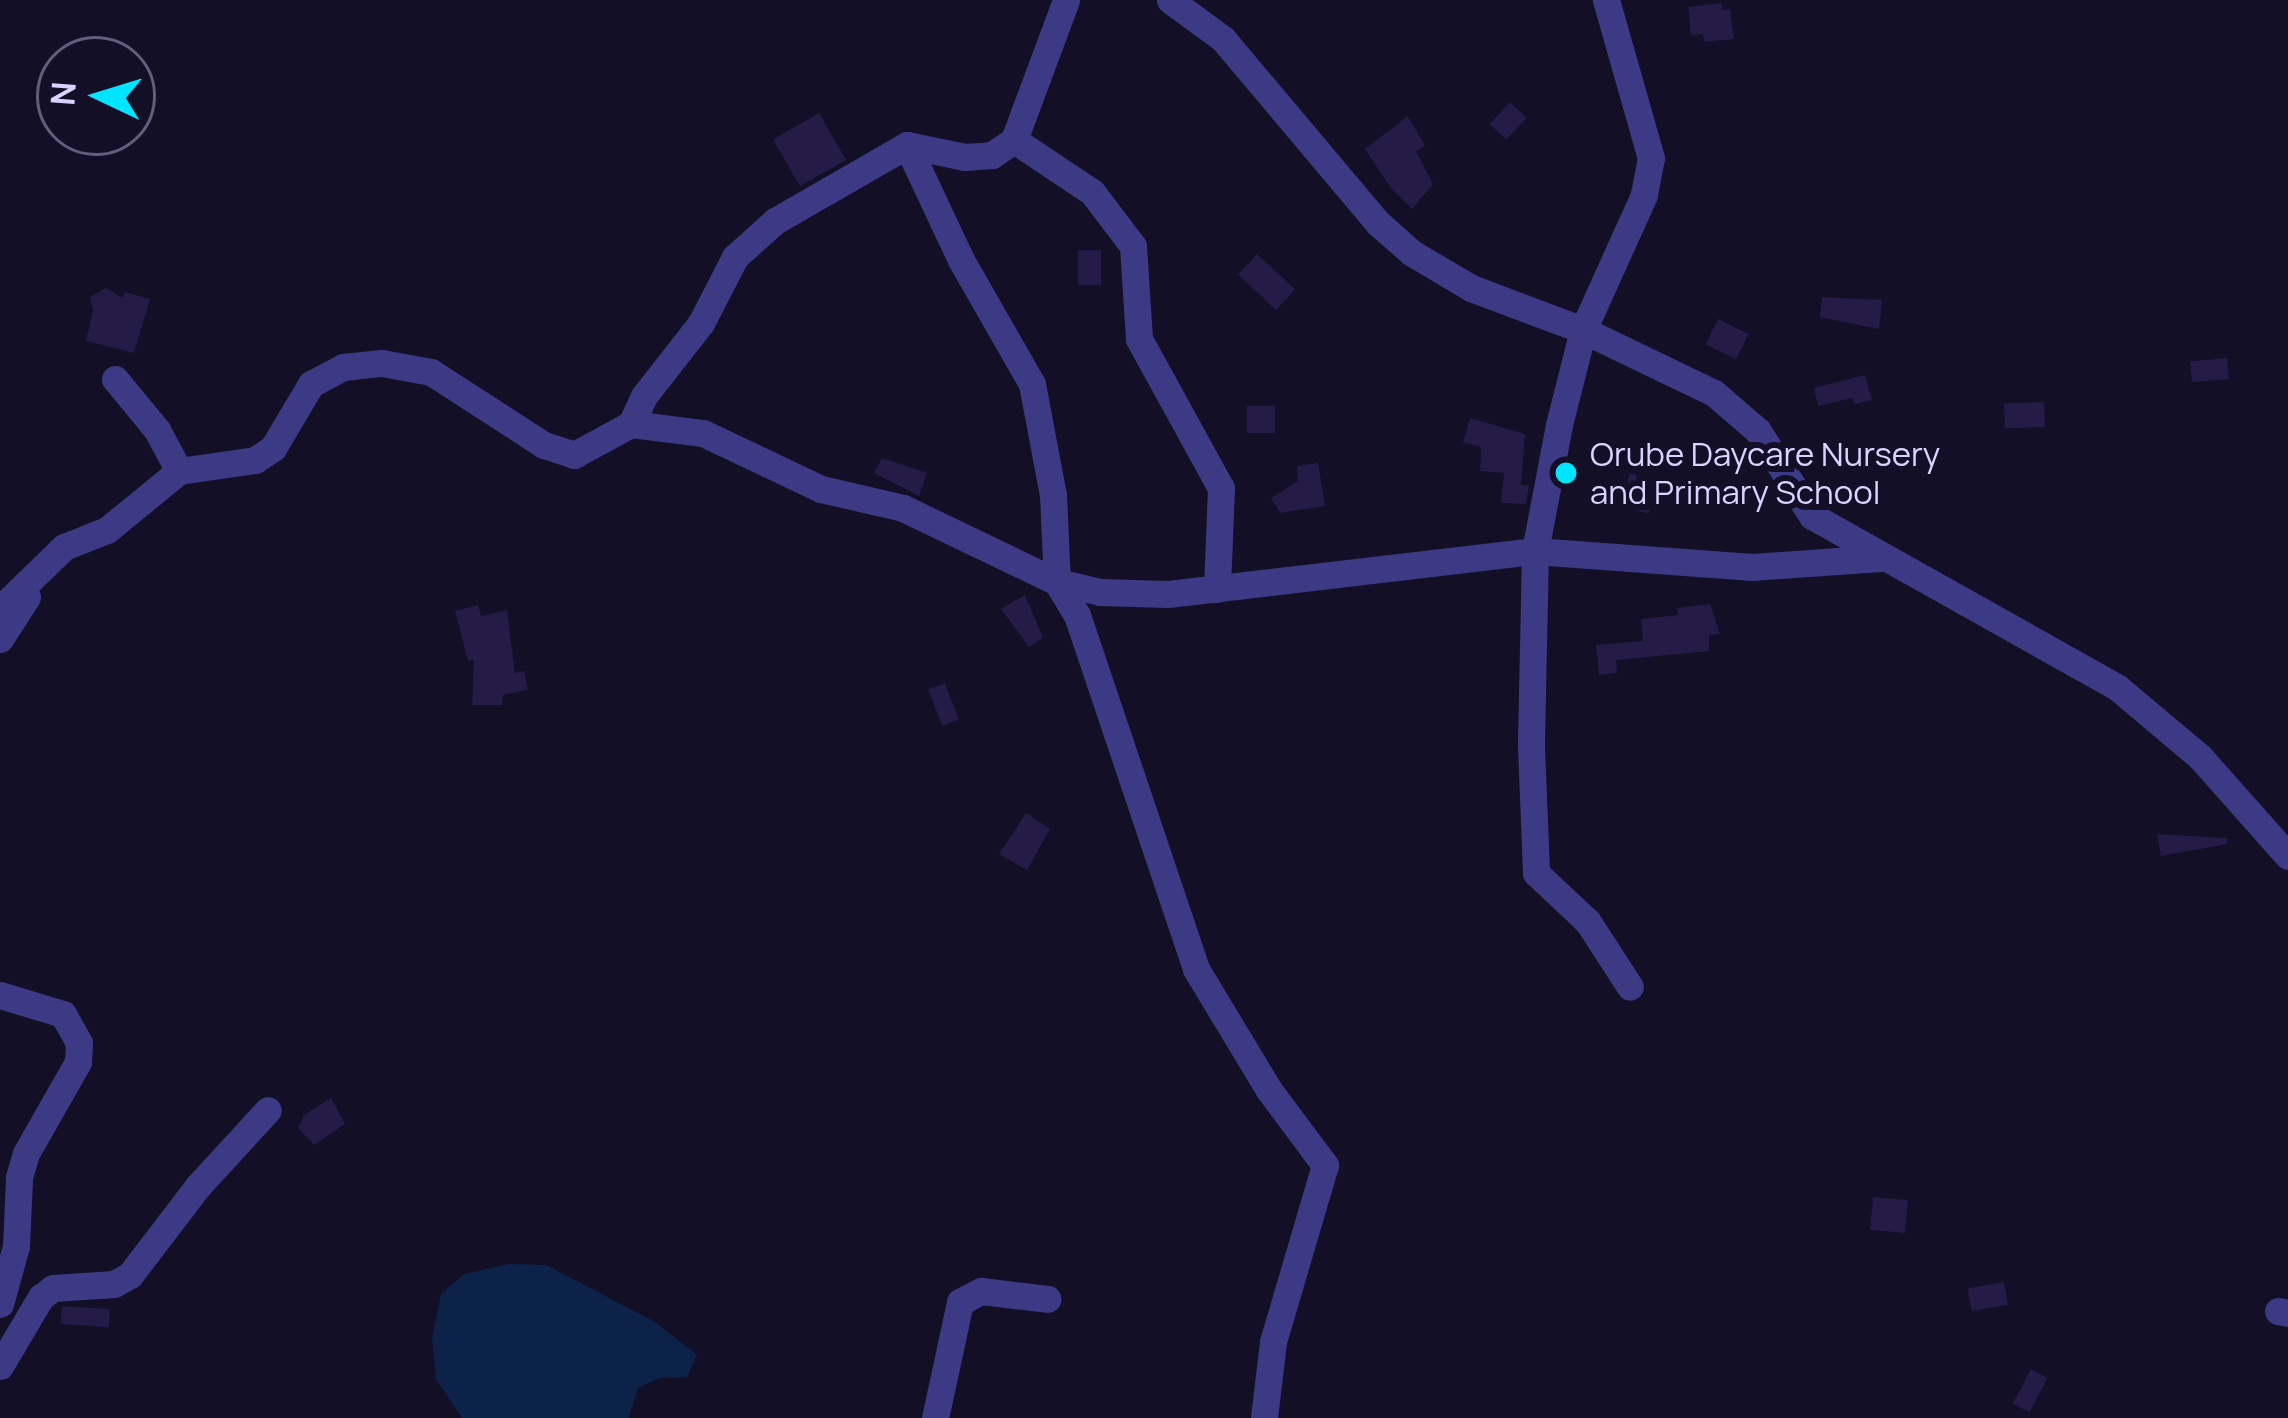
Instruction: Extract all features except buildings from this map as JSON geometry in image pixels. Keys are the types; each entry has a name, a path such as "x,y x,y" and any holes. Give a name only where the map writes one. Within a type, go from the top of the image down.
{"street":[{"path":"0,609 49,559 116,524 179,471 255,460 273,448 310,384 359,364 430,372 544,445 574,455 631,424 748,242 775,220 907,145 964,157 992,155 1015,140 1066,0"},
{"path":"1170,0 1223,39 1378,223 1412,253 1471,288 1583,330 1736,408 1757,431 1812,516 2118,688 2162,720 2288,856"},
{"path":"1606,0 1651,158 1644,195 1583,330 1535,551 1530,693 1537,873 1588,922 1630,987"},
{"path":"1015,140 1092,192 1133,246 1138,339 1221,488 1217,589"},
{"path":"907,145 961,260 1032,384 1053,495 1057,583 1077,615 1196,969 1269,1090 1325,1165 1274,1342 1264,1418"},
{"path":"116,379 157,430 179,471"},
{"path":"631,424 678,428 725,440 821,489 920,515 1057,583 1100,592 1217,589 1535,551 1752,567 1880,558"},
{"path":"0,639 49,559"},
{"path":"1077,615 1100,592"},
{"path":"0,994 63,1014 79,1043 78,1063 26,1154 19,1178 16,1246 0,1304"},
{"path":"0,1366 32,1310 53,1288 114,1284 130,1275 198,1186 268,1110"},
{"path":"935,1418 960,1302 981,1292 1048,1299"}],"water":[{"path":"509,1264 546,1265 655,1322 697,1355 687,1377 660,1378 638,1388 628,1418 462,1418 436,1379 432,1338 441,1294 464,1274"}],"place":[{"name":"Orube Daycare Nursery and Primary School","path":"1566,473"}]}
